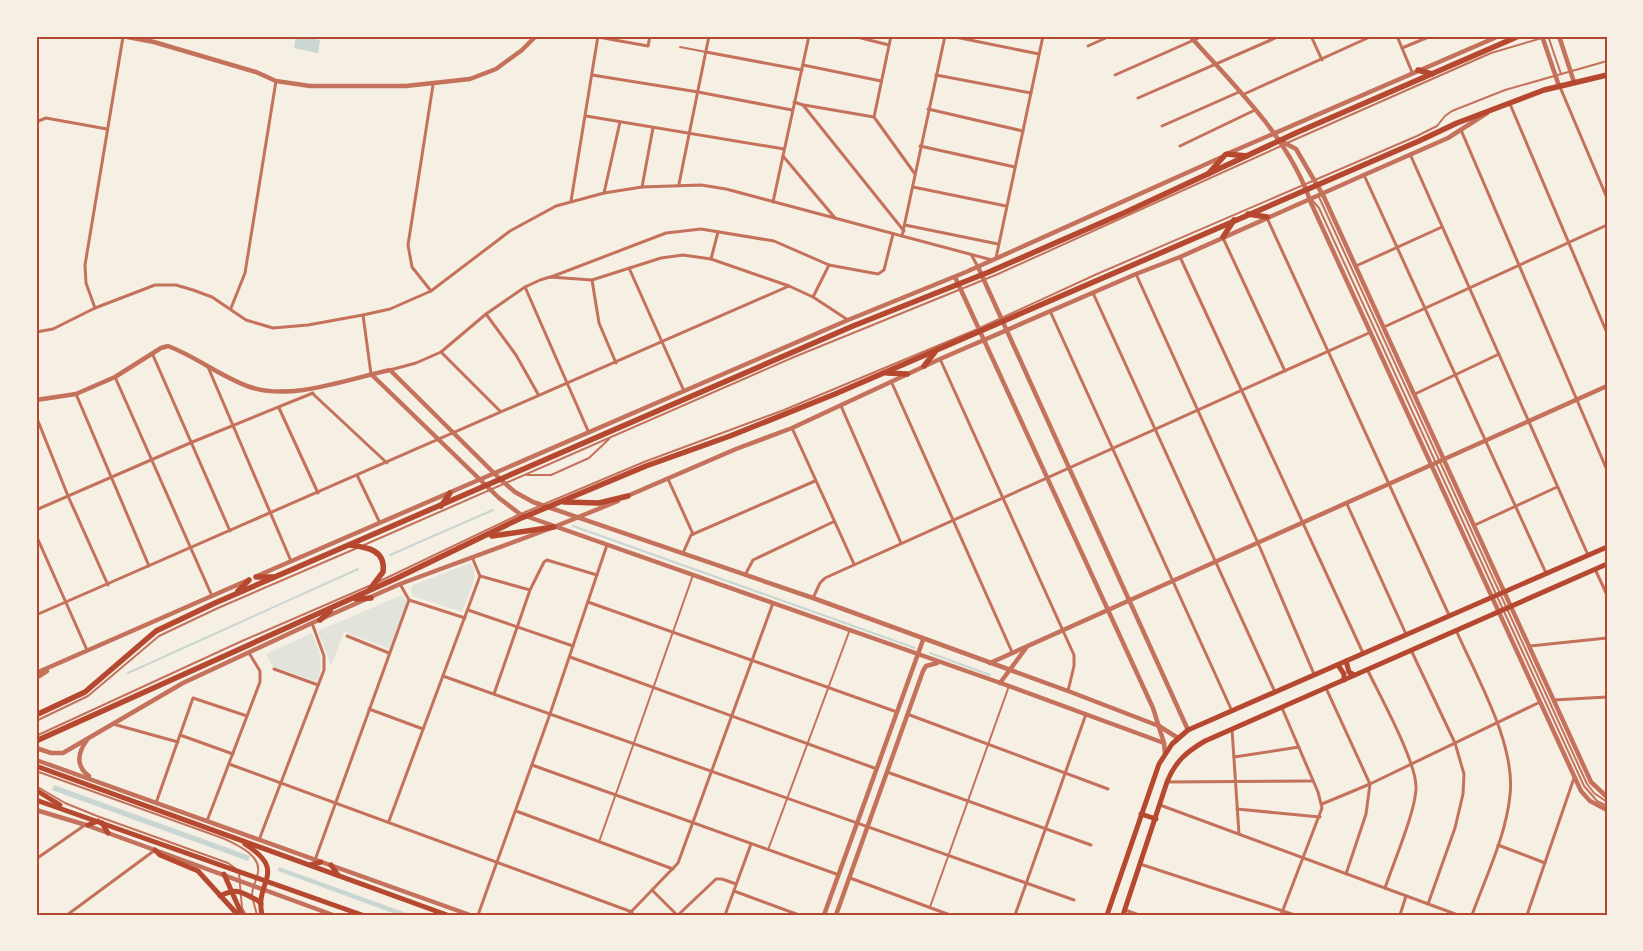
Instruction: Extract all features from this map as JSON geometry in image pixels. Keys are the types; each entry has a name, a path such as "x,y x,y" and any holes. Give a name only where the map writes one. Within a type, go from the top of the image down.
{"highway":[{"path":"36,715 85,692 158,633 236,594 503,481 791,350 982,278 1249,156 1283,143 1519,36"},
{"path":"1415,71 1432,74"},
{"path":"36,742 179,675 367,592 544,507 562,502 646,466 730,436 885,373 1306,187 1457,123 1559,86 1607,75"},
{"path":"1206,176 1226,155 1249,156"},
{"path":"1248,214 1266,217"},
{"path":"1223,237 1234,220"},
{"path":"924,366 937,350"},
{"path":"885,373 907,374"},
{"path":"441,506 450,493"},
{"path":"562,502 599,503 628,496"},
{"path":"466,546 499,534 554,527"},
{"path":"348,545 372,549 382,559 383,572 377,582 367,592"},
{"path":"256,577 275,578"},
{"path":"236,594 249,580"},
{"path":"351,599 371,598"},
{"path":"320,620 334,607"}],"main road":[{"path":"1107,915 1165,754 1178,738 1188,730 1607,547"},
{"path":"1124,912 1167,782 1174,766 1187,751 1455,629 1607,564"},
{"path":"1346,661 1349,672 1354,675"},
{"path":"1338,665 1344,674 1344,680"},
{"path":"36,766 447,915"},
{"path":"36,790 64,808"},
{"path":"36,800 64,808 362,915"},
{"path":"165,806 173,815"},
{"path":"173,815 184,813"},
{"path":"1142,814 1156,819"},
{"path":"87,825 100,822"},
{"path":"100,822 108,833"},
{"path":"236,838 262,857 267,867 267,881 261,905 262,915"},
{"path":"155,850 160,855 198,871 238,915"},
{"path":"310,865 318,861"},
{"path":"330,865 338,876"},
{"path":"224,874 242,915"},
{"path":"220,896 232,890 240,890 259,901 261,905"}],"street":[{"path":"95,308 86,283 85,265 122,36 154,42 256,72 276,81 310,86 433,85 470,80 496,69 522,50 536,36"},
{"path":"571,201 598,37 648,46 650,36"},
{"path":"680,184 709,36"},
{"path":"773,202 809,36"},
{"path":"853,36 889,44"},
{"path":"874,117 891,36"},
{"path":"902,236 945,36"},
{"path":"950,36 1039,54"},
{"path":"994,260 1043,36"},
{"path":"1088,46 1110,36"},
{"path":"1115,75 1192,38 1202,36"},
{"path":"1138,98 1280,36"},
{"path":"1311,36 1322,60"},
{"path":"1162,126 1322,60 1372,36"},
{"path":"1397,36 1415,71"},
{"path":"1402,48 1430,36"},
{"path":"36,674 291,561 685,391 791,350 848,320 978,267 1486,39 1498,36"},
{"path":"1559,36 1574,82"},
{"path":"1546,37 1559,86 1607,198"},
{"path":"1192,38 1283,143 1306,187 1371,332 1438,461 1474,525 1540,702 1574,777 1588,800 1607,810"},
{"path":"706,52 802,70"},
{"path":"803,64 881,81"},
{"path":"592,75 698,92 792,110"},
{"path":"936,75 1031,93"},
{"path":"231,308 246,273 276,81"},
{"path":"431,291 412,267 408,245 433,85"},
{"path":"794,102 874,117 915,174"},
{"path":"1510,104 1607,332"},
{"path":"804,105 904,231"},
{"path":"928,109 1022,131"},
{"path":"1180,146 1255,110"},
{"path":"36,748 63,753 183,683 312,623 400,584 554,527 792,428 924,366 1364,176 1461,130 1491,111"},
{"path":"586,116 784,149"},
{"path":"36,122 46,118 107,129"},
{"path":"604,193 620,122"},
{"path":"642,187 653,128"},
{"path":"1461,130 1607,470"},
{"path":"1283,143 1296,149 1316,183 1414,394 1438,461 1504,608 1530,646 1591,782 1607,797"},
{"path":"920,146 1014,167"},
{"path":"1410,154 1588,555"},
{"path":"782,156 835,218"},
{"path":"1364,176 1546,573"},
{"path":"36,332 53,329 95,308 155,285 176,285 193,290 212,297 231,308 246,320 273,328 308,325 363,316 390,309 431,291 532,217 571,201 604,193 680,184 726,189 994,260"},
{"path":"913,187 1006,206"},
{"path":"1122,202 1126,212"},
{"path":"1266,217 1449,615"},
{"path":"905,225 998,244"},
{"path":"1384,327 1607,226"},
{"path":"1356,266 1442,227"},
{"path":"36,510 190,443 279,408 312,391 416,363 441,352 486,314 525,287 666,233 701,229 774,241 829,265 878,274 883,273 893,234"},
{"path":"711,259 718,232"},
{"path":"1223,237 1285,370"},
{"path":"550,277 592,280 661,258 683,255 711,259 789,286 813,297 848,320"},
{"path":"972,255 1188,730"},
{"path":"1180,257 1363,653"},
{"path":"813,297 829,265"},
{"path":"630,268 685,391"},
{"path":"1136,274 1258,543 1315,675"},
{"path":"955,277 1153,708 1164,743 1165,754"},
{"path":"592,280 599,323 616,362"},
{"path":"36,615 387,463 538,394 663,342 789,286"},
{"path":"525,287 589,433"},
{"path":"1093,292 1275,693"},
{"path":"1050,311 1232,712"},
{"path":"486,314 516,355 538,394"},
{"path":"363,316 371,374 489,487 523,516 608,544 1009,686 1164,743"},
{"path":"813,598 820,583 825,578 854,564 1371,332"},
{"path":"36,400 76,394 115,377 152,353 168,346 252,388 312,391 387,463"},
{"path":"441,352 500,411"},
{"path":"152,353 230,531"},
{"path":"1414,394 1499,354"},
{"path":"940,359 1075,659 1068,691"},
{"path":"208,367 291,561"},
{"path":"390,370 451,433 495,474 523,497 544,507 813,598 923,640 1008,669 1159,726 1178,738"},
{"path":"115,377 212,596"},
{"path":"891,381 1012,652"},
{"path":"990,663 1607,386"},
{"path":"76,394 110,478 149,566"},
{"path":"841,406 901,543"},
{"path":"279,408 318,493"},
{"path":"36,416 68,496 108,584"},
{"path":"792,428 833,522 854,564"},
{"path":"357,475 380,523"},
{"path":"668,479 693,534"},
{"path":"683,553 689,538 693,534 815,481"},
{"path":"1474,525 1557,487"},
{"path":"1347,504 1406,634"},
{"path":"745,576 753,560 833,522"},
{"path":"36,535 87,650"},
{"path":"478,915 516,812 608,544"},
{"path":"389,821 480,576 472,556"},
{"path":"494,694 530,590 541,566 547,560 598,575"},
{"path":"1595,569 1607,595"},
{"path":"480,576 530,590"},
{"path":"400,584 410,600 465,618"},
{"path":"318,861 336,803 389,653 410,600"},
{"path":"588,602 897,712"},
{"path":"229,764 497,861 630,913 680,860 773,603"},
{"path":"468,610 573,646"},
{"path":"259,840 324,670 324,656 312,623"},
{"path":"1455,629 1506,749 1511,783 1506,818 1472,915"},
{"path":"347,636 389,653"},
{"path":"1530,646 1607,638"},
{"path":"824,915 923,640"},
{"path":"1000,683 1008,669 1027,647"},
{"path":"1410,650 1455,743 1463,766 1463,794 1455,828 1428,904"},
{"path":"207,821 260,682 260,671 250,653"},
{"path":"570,657 877,769"},
{"path":"836,915 907,714 926,666 939,662"},
{"path":"36,678 54,666"},
{"path":"274,669 318,685"},
{"path":"1367,669 1412,764 1416,792 1385,888"},
{"path":"443,676 1074,900"},
{"path":"1326,688 1370,784 1366,814 1346,874"},
{"path":"1554,700 1606,697"},
{"path":"156,803 193,698 247,716"},
{"path":"1322,804 1370,784 1540,702"},
{"path":"1282,708 1322,804 1320,817 1282,913"},
{"path":"369,710 423,729"},
{"path":"907,714 1108,790"},
{"path":"1015,915 1086,714"},
{"path":"113,724 178,742"},
{"path":"1232,730 1239,834"},
{"path":"180,735 232,754"},
{"path":"88,739 80,751 79,762 86,774 95,780"},
{"path":"1234,757 1299,748"},
{"path":"36,760 470,915"},
{"path":"532,765 839,875"},
{"path":"887,772 1092,845"},
{"path":"1527,915 1574,777"},
{"path":"1167,782 1313,780"},
{"path":"1160,805 1458,915"},
{"path":"36,810 87,825 333,915"},
{"path":"1237,810 1320,817"},
{"path":"516,812 673,869"},
{"path":"36,859 87,825"},
{"path":"725,915 751,844"},
{"path":"1498,845 1545,863"},
{"path":"67,915 155,850"},
{"path":"1140,864 1282,913 1295,915"},
{"path":"850,878 950,915"},
{"path":"652,890 677,915 716,879 736,884"},
{"path":"734,891 799,915"},
{"path":"1400,915 1406,896"},
{"path":"1124,912 1138,915"}],"lane":[{"path":"982,278 1128,216 1283,143 1491,53 1546,37 1562,74"},
{"path":"680,47 706,52"},
{"path":"1316,183 1356,161 1437,126 1444,116 1452,111 1505,90 1607,61"},
{"path":"1002,320 1086,278 1306,187"},
{"path":"1320,194 1438,461"},
{"path":"1310,199 1319,208 1499,594"},
{"path":"503,481 524,475 960,287"},
{"path":"544,507 644,462 784,410 980,330"},
{"path":"524,475 551,475 589,458 610,438"},
{"path":"36,721 88,696 158,633 361,546 489,487"},
{"path":"36,736 179,675 242,641 523,516"},
{"path":"599,842 693,575"},
{"path":"1504,608 1587,784 1594,794 1607,802"},
{"path":"1504,608 1584,786 1597,801 1607,806"},
{"path":"768,850 850,630"},
{"path":"930,908 1009,686"},
{"path":"36,770 225,839 254,858 258,865 252,898 257,915"},
{"path":"36,786 65,803 228,863 238,871 242,908 246,915"}],"shaded area":[{"path":"296,36 320,40 318,53 294,48"},
{"path":"470,563 473,567 474,580 462,612 413,596 411,589 413,585"},
{"path":"402,595 408,603 390,649 344,632 331,666 318,631"},
{"path":"312,633 320,657 321,668 318,682 272,666 266,654"},
{"path":"54,785 250,856 248,861 52,790"},
{"path":"279,867 412,915 398,915 278,871"}],"waterway":[{"path":"390,555 493,510"},
{"path":"573,526 915,648"},
{"path":"128,673 358,569"},
{"path":"930,653 990,675"}]}
